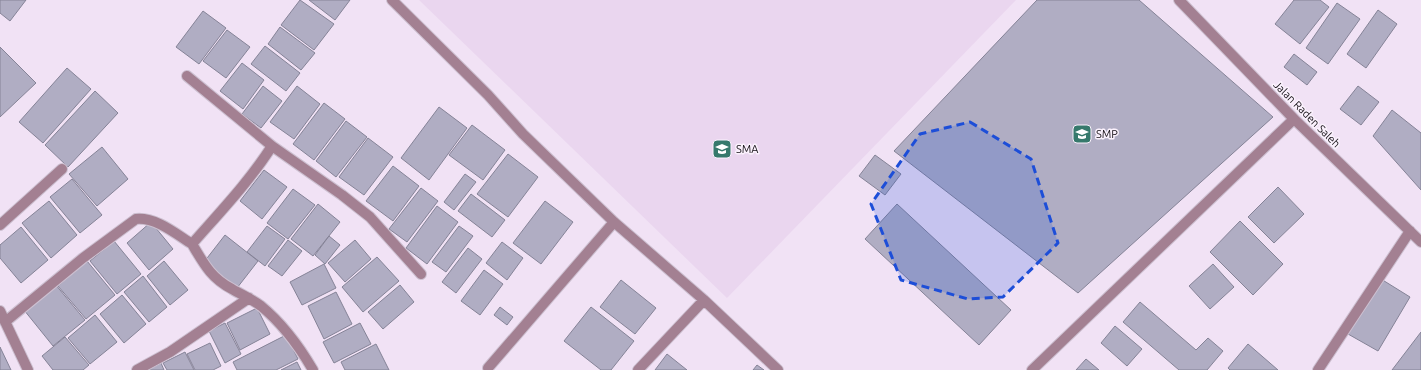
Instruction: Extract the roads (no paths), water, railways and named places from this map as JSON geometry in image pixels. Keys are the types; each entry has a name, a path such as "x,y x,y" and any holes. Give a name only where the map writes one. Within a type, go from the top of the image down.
{"street":[{"path":"392,0 488,95 523,134 614,222 704,300 778,370"},
{"name":"Jalan Raden Saleh","path":"1179,0 1294,119 1421,242"},
{"path":"187,76 272,146 319,178 370,217 421,274"},
{"path":"1032,370 1294,119"},
{"path":"192,244 243,188 272,146"},
{"path":"0,226 62,169"},
{"path":"6,322 83,258 136,219 144,218 167,228 192,244 203,263 213,276 231,289 250,298 273,316 292,337 313,370"},
{"path":"488,368 614,222"},
{"path":"1318,370 1410,231"},
{"path":"137,370 170,352 250,298"},
{"path":"638,370 704,300"},
{"path":"0,311 28,370"}],"place":[{"name":"SMP","path":"1082,134"},
{"name":"SMA","path":"722,149"}]}
